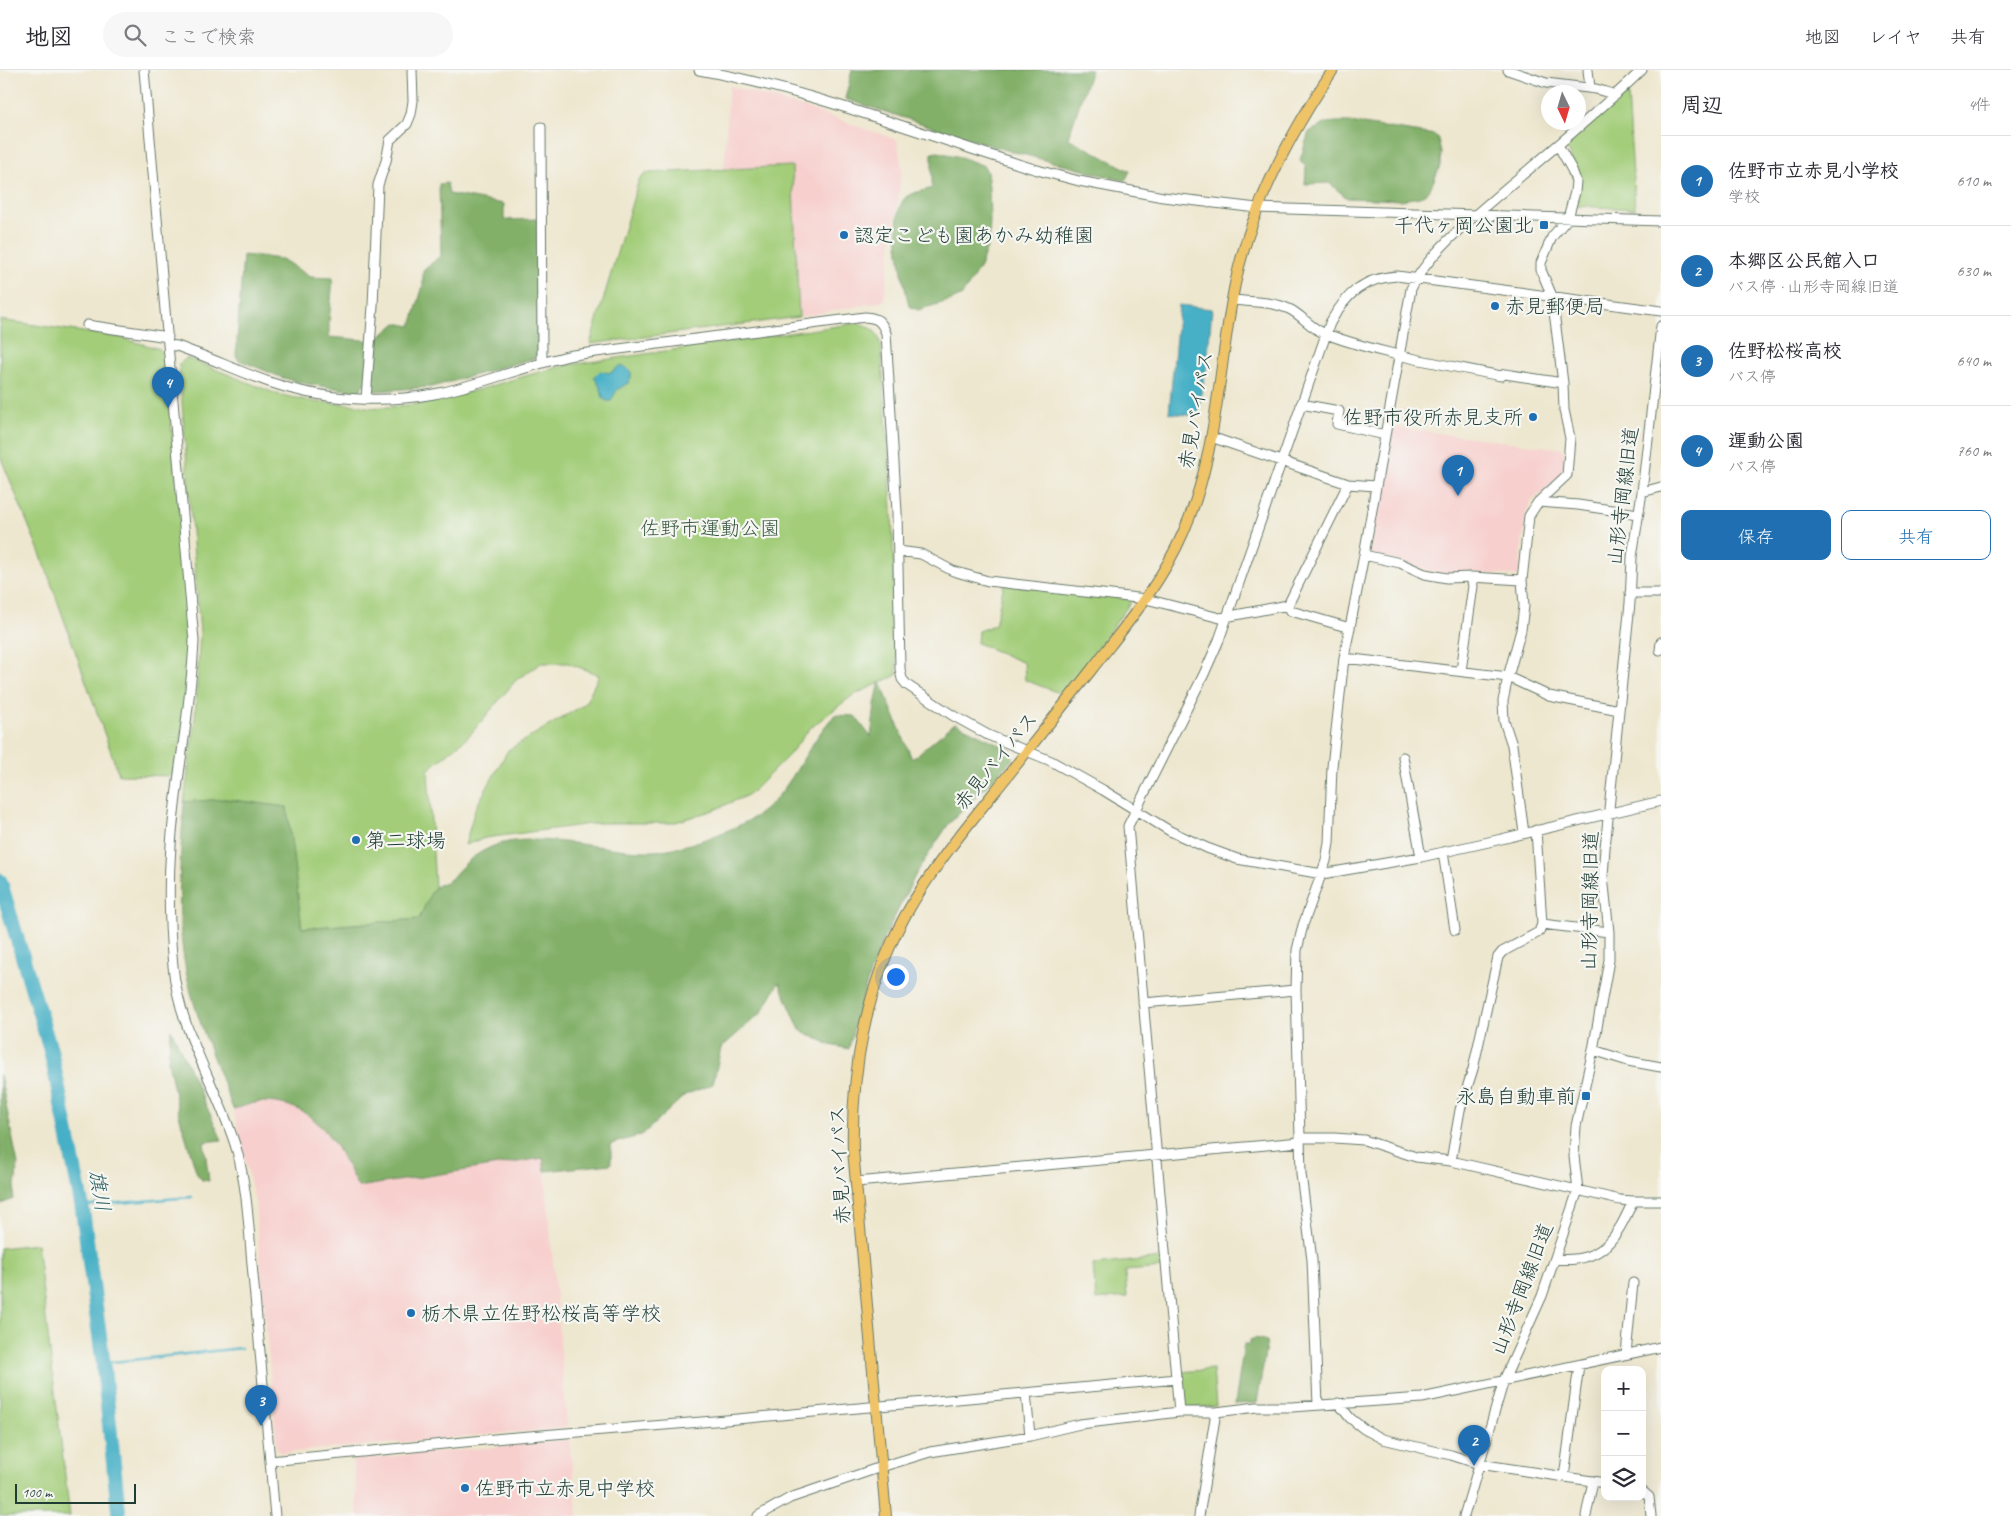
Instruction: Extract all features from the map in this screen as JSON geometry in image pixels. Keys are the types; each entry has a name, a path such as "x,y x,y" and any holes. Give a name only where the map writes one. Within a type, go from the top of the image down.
{"main road":[{"name":"赤見バイパス","path":"886,1516 852,1127 856,1077 864,1026 880,973 904,918 932,872 951,845 1027,752 1146,599 1174,551 1191,515 1203,476 1211,437 1232,300 1241,260 1257,208 1294,134 1333,70"}],"street":[{"path":"144,70 194,641 190,693 171,845 170,921 172,964 179,1003 228,1126 237,1152 242,1176 256,1299 275,1516"},
{"path":"366,399 373,306 378,186 390,140 407,124 411,114 413,101 412,70"},
{"path":"699,70 740,78 804,95 992,156 1079,180 1163,197 1257,208 1475,216 1661,220"},
{"path":"1508,70 1546,84 1590,88 1616,95"},
{"path":"1588,70 1590,88"},
{"path":"1318,1405 1312,1260 1301,1174 1296,990 1297,950 1303,926 1322,874 1329,843 1331,788 1344,658 1412,289 1416,278 1438,252 1475,216 1616,95 1642,70"},
{"path":"541,127 542,362"},
{"path":"1524,833 1512,746 1504,721 1503,701 1521,630 1524,606 1522,580 1529,516 1538,502 1568,475 1570,438 1564,410 1563,384 1552,296 1541,270 1541,263 1552,237 1568,218 1575,192 1576,181 1558,144"},
{"path":"1179,1412 1128,826 1204,674 1227,616 1325,334 1345,298 1362,286 1385,276 1416,278 1661,311"},
{"path":"1232,300 1290,309 1312,328 1325,334 1399,356 1501,376 1505,374 1563,384"},
{"path":"87,325 169,341 177,346 290,388 329,396 366,399 434,394 542,362 573,355 865,317 877,318 883,324 886,333 898,551 899,657 902,679 914,691 952,715 988,735 1051,761 1104,790 1170,831 1208,848 1237,859 1322,874 1443,852 1661,800"},
{"name":"山形寺岡線旧道","path":"1464,1516 1504,1380 1542,1296 1578,1190 1574,1156 1576,1126 1593,1050 1609,960 1609,932 1603,876 1632,556 1657,403 1661,326"},
{"path":"1301,404 1339,411 1337,424 1385,435"},
{"path":"1211,437 1348,484 1376,486"},
{"path":"1288,605 1348,484"},
{"path":"1642,492 1661,487"},
{"path":"1538,502 1578,505 1638,514"},
{"path":"898,551 921,554 953,570 988,581 1146,599 1220,618 1288,605"},
{"path":"1364,556 1400,563 1425,574 1447,578 1471,577 1522,580"},
{"path":"1461,671 1473,586 1471,577"},
{"path":"1630,593 1661,593"},
{"path":"1288,605 1291,611 1350,628"},
{"path":"1660,650 1661,642"},
{"path":"1344,658 1508,676 1549,696 1619,710"},
{"path":"1403,757 1422,856"},
{"path":"1451,1161 1460,1110 1473,1069 1498,957 1502,952 1539,932 1542,924 1536,830"},
{"path":"1443,852 1455,930"},
{"path":"1542,924 1609,932"},
{"path":"1143,1003 1296,990"},
{"path":"1593,1050 1628,1061 1661,1066"},
{"path":"856,1182 1334,1138 1364,1140 1416,1157 1451,1161 1620,1200 1661,1201"},
{"path":"1554,1259 1565,1260 1598,1253 1620,1229 1633,1201"},
{"path":"1626,1354 1633,1283"},
{"path":"758,1516 790,1498 930,1452 1030,1436 1080,1424 1179,1412 1216,1412 1257,1407 1422,1398 1661,1347"},
{"path":"1564,1477 1579,1365"},
{"path":"270,1461 505,1438 1177,1379"},
{"path":"1026,1393 1030,1436"},
{"path":"1338,1403 1350,1418 1378,1437 1451,1454 1479,1464 1601,1482"},
{"path":"1199,1516 1216,1412"},
{"path":"1586,1516 1593,1481"},
{"path":"1646,1494 1649,1496 1650,1516"}],"shaded area":[{"name":"認定こども園あかみ幼稚園","path":"729,86 803,107 897,140 902,169 884,301 799,317 792,167 724,169"},
{"path":"1392,427 1564,449 1564,473 1531,502 1526,513 1519,576 1470,572 1447,577 1370,553"},
{"name":"栃木県立佐野松桜高等学校","path":"258,1102 285,1104 308,1115 325,1129 334,1141 358,1187 544,1158 567,1424 565,1428 281,1453 277,1450 255,1202 233,1109"},
{"name":"佐野市立赤見中学校","path":"569,1440 578,1516 358,1516 353,1460"}],"green space":[{"path":"852,70 1091,70 1068,138 1130,171 1125,181 995,147 845,99"},
{"path":"1628,93 1635,209 1576,206 1576,170 1565,145 1583,130 1586,130 1586,128"},
{"path":"1350,122 1435,135 1441,152 1440,166 1431,187 1420,197 1401,200 1347,198 1329,183 1305,184 1306,167 1300,160 1309,132 1327,123"},
{"path":"938,152 961,157 984,166 987,172 989,187 989,242 980,267 962,295 952,300 918,310 909,306 901,266 897,232 898,218 900,205 906,197 932,188 932,153"},
{"path":"792,166 799,317 590,344 639,179 647,173"},
{"path":"447,183 449,194 504,204 504,220 538,219 538,352 535,358 432,387 374,391 371,385 363,384 360,392 283,378 239,360 236,356 243,255 282,259 310,277 333,278 329,337 375,341 396,323 411,326 423,286 423,271 441,255 439,184"},
{"path":"0,320 118,337 160,349 165,355 188,609 186,693 176,776 119,775 44,563 0,456"},
{"name":"佐野市運動公園","path":"858,323 868,326 874,331 881,346 892,509 897,675 852,696 810,728 789,755 750,794 714,810 672,823 598,823 485,838 465,845 475,809 508,750 585,704 599,675 568,663 541,663 516,680 469,736 428,770 435,887 419,919 301,928 287,807 225,799 184,802 195,719 200,633 179,364 187,358 277,394 315,402 386,407 410,405 456,396 569,365"},
{"path":"1004,584 1133,599 1064,695 1025,680 1024,663 977,643 978,631 995,625"},
{"path":"880,681 912,759 955,723 1011,750 1013,759 948,825 918,870 883,940 869,976 849,1049 830,1045 800,1030 779,982 762,1012 721,1048 713,1084 685,1095 642,1135 611,1144 611,1164 545,1171 543,1158 358,1187 332,1141 310,1117 297,1109 280,1104 260,1102 233,1109 196,1010 183,955 180,890 184,802 225,799 287,807 302,928 419,919 434,888 451,879 463,865 475,856 502,843 522,840 544,840 634,851 653,851 691,844 742,824 766,809 777,797 824,727 835,715 855,716 871,737"},
{"path":"171,1029 222,1140 204,1142 209,1181 202,1180 197,1174 179,1115 168,1061"},
{"path":"0,1075 18,1165 13,1199 0,1205"},
{"path":"37,1244 70,1516 0,1516 0,1248"},
{"path":"1162,1258 1163,1268 1125,1271 1127,1297 1096,1300 1093,1265"},
{"path":"1255,1338 1267,1341 1257,1403 1235,1404 1244,1344 1250,1344 1250,1340"},
{"path":"1213,1369 1216,1406 1184,1409 1181,1372"}],"water":[{"path":"1179,305 1212,309 1207,365 1197,416 1169,413"},
{"path":"620,366 627,368 631,372 631,378 628,383 617,390 611,401 607,401 603,399 601,389 594,377 600,371 610,373"}],"waterway":[{"name":"旗川","path":"0,881 51,1052 82,1206 103,1362 119,1516"},
{"path":"82,1206 192,1197"},
{"path":"103,1362 241,1348"}],"place":[{"name":"千代ヶ岡公園北","path":"1544,225"},
{"name":"認定こども園あかみ幼稚園","path":"844,235"},
{"name":"赤見郵便局","path":"1495,306"},
{"name":"運動公園","path":"168,408"},
{"name":"佐野市役所赤見支所","path":"1533,417"},
{"name":"佐野市立赤見小学校","path":"1458,496"},
{"name":"第二球場","path":"356,840"},
{"name":"永島自動車前","path":"1586,1096"},
{"name":"栃木県立佐野松桜高等学校","path":"411,1313"},
{"name":"佐野松桜高校","path":"261,1426"},
{"name":"本郷区公民館入口","path":"1474,1466"},
{"name":"佐野市立赤見中学校","path":"465,1488"}]}
